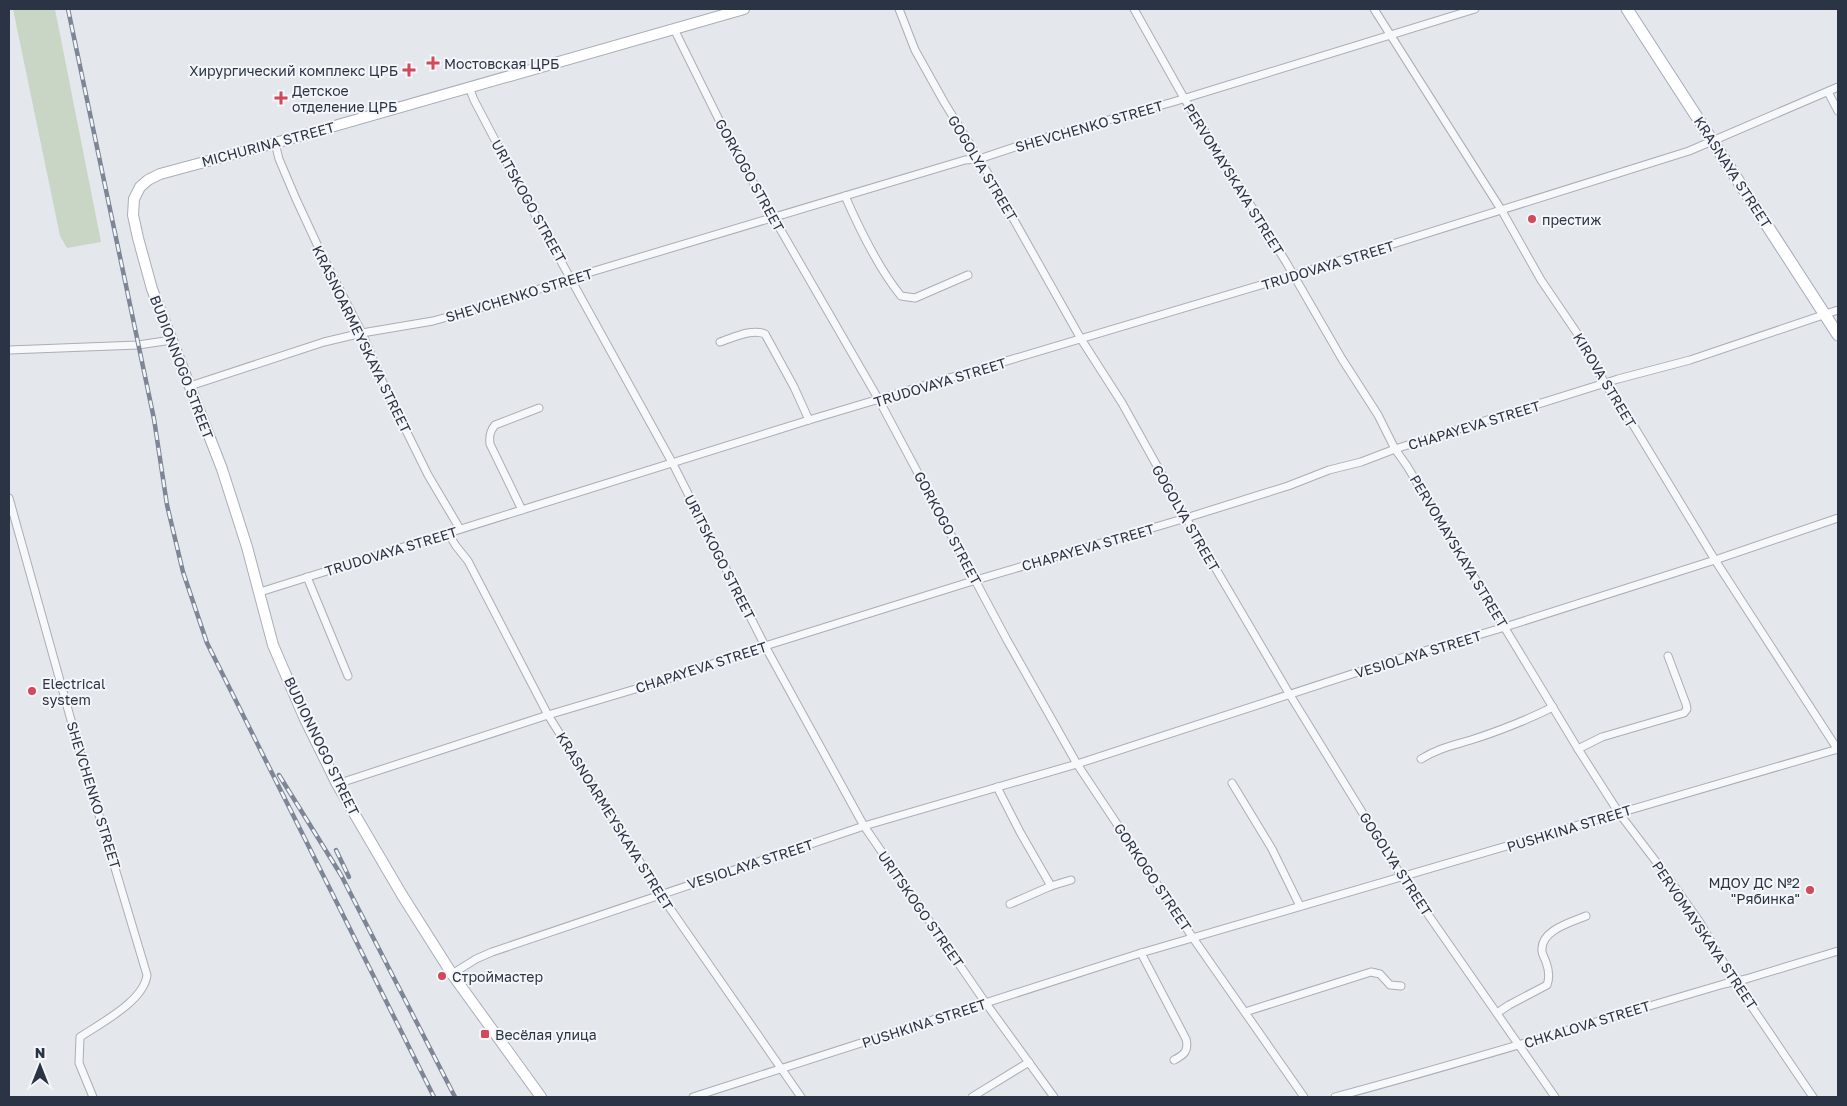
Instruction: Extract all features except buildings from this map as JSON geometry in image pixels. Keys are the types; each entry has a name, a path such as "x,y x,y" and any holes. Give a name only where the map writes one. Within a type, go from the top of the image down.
{"main road":[{"name":"KRASNAYA STREET","path":"1627,9 1838,335"}],"street":[{"name":"MICHURINA STREET","path":"133,215 134,199 140,188 148,180 160,174 744,9"},
{"name":"GOGOLYA STREET","path":"899,9 915,50 957,124 979,159 1081,339 1122,402 1186,518 1290,695 1402,877 1520,1044 1555,1097"},
{"name":"PERVOMAYSKAYA STREET","path":"1134,9 1184,98 1294,275 1342,359 1378,415 1395,449 1578,749 1619,813 1699,921 1735,982 1813,1097"},
{"name":"KIROVA STREET","path":"1374,9 1502,211 1541,280 1581,339 1605,384 1632,423 1715,560 1838,749"},
{"name":"SHEVCHENKO STREET","path":"190,386 324,342 362,333 433,321 505,302 571,278 728,232 772,216 965,160 979,159 1036,140 1184,98 1475,9"},
{"name":"GORKOGO STREET","path":"674,29 732,144 879,400 1007,640 1077,764 1304,1097"},
{"name":"URITSKOGO STREET","path":"469,87 516,180 673,464 765,646 864,826 985,1002 1054,1097"},
{"name":"TRUDOVAYA STREET","path":"260,592 810,420 1294,275 1689,152 1838,87"},
{"path":"1828,92 1838,111"},
{"name":"KRASNOARMEYSKAYA STREET","path":"275,143 279,158 303,215 362,333 386,390 428,475 460,529"},
{"path":"845,196 870,246 901,296 915,298 968,275"},
{"name":"BUDIONNOGO STREET","path":"133,215 152,289 222,470 260,592 274,645 304,718 337,784 402,895 452,974 541,1097"},
{"name":"CHAPAYEVA STREET","path":"337,784 548,715 659,682 765,646 976,580 1186,518 1288,486 1329,470 1361,462 1395,449 1605,384 1690,360 1838,310"},
{"path":"720,342 752,332 765,334 810,420"},
{"path":"9,350 138,345 172,340"},
{"path":"522,510 490,444 491,430 495,425 539,408"},
{"name":"SHEVCHENKO STREET","path":"9,498 76,738 147,976 146,985 136,998 80,1037 78,1063 92,1097"},
{"name":"VESIOLAYA STREET","path":"452,974 476,959 492,952 864,826 1077,764 1404,657 1715,560 1838,518"},
{"name":"KRASNOARMEYSKAYA STREET","path":"448,533 468,561 548,715 660,894 801,1097"},
{"path":"308,577 348,676"},
{"path":"1578,749 1602,737 1684,713 1687,709 1686,704 1668,656"},
{"path":"1421,759 1438,749 1494,732 1553,707"},
{"name":"PUSHKINA STREET","path":"693,1097 708,1095 985,1002 1141,953 1838,749"},
{"path":"1232,783 1272,849 1300,906"},
{"path":"996,787 1051,886"},
{"path":"1010,904 1051,886 1071,880"},
{"path":"1498,1013 1547,985 1550,979 1542,950 1544,941 1553,931 1586,916"},
{"name":"CHKALOVA STREET","path":"1335,1097 1455,1065 1520,1044 1838,951"},
{"path":"1141,953 1188,1045 1184,1055 1174,1060"},
{"path":"1245,1012 1371,972 1380,974 1390,984 1401,986"},
{"path":"972,1097 1029,1062"}],"green space":[{"path":"13,9 55,9 101,242 67,248 60,236"}],"railway":[{"path":"68,9 154,419 167,505 183,572 207,643 434,1097"},
{"path":"279,775 341,875 455,1097"},
{"path":"336,850 349,877"}],"place":[{"name":"Мостовская ЦРБ","path":"433,63"},
{"name":"Хирургический комплекс ЦРБ","path":"409,70"},
{"name":"Детское отделение ЦРБ","path":"281,98"},
{"name":"престиж","path":"1532,219"},
{"name":"Electrical system","path":"32,691"},
{"name":"МДОУ ДС №2 \"Рябинка\"","path":"1810,890"},
{"name":"Строймастер","path":"442,976"},
{"name":"Весёлая улица","path":"485,1034"}]}
